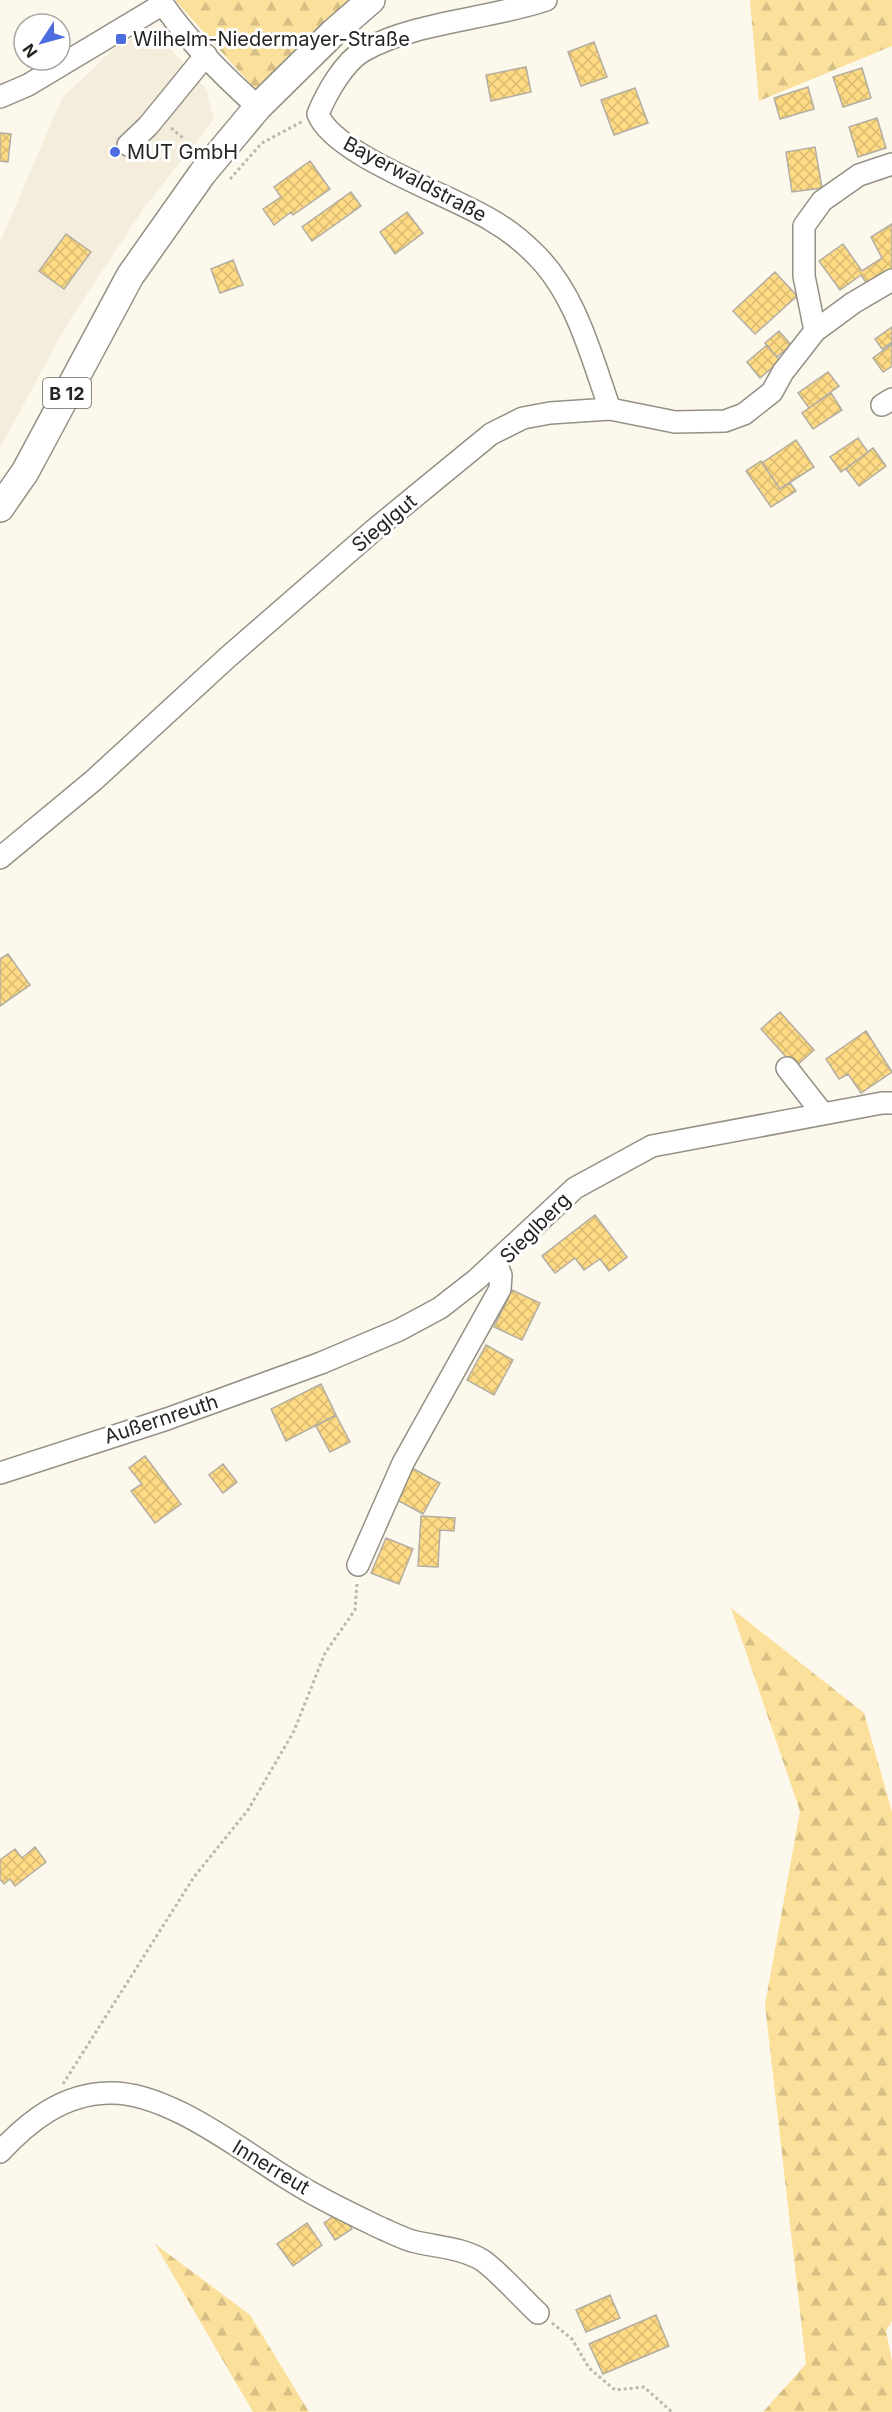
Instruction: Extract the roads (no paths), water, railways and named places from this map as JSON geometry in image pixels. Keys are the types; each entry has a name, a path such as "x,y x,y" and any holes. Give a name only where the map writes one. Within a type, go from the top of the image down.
{"main road":[{"name":"B 12","path":"0,508 25,472 130,276 202,174 258,107 333,33 371,0"}],"street":[{"name":"Bayerwaldstraße","path":"546,0 397,36 361,52 338,76 318,114 322,125 338,138 410,181 490,219 516,237 536,255 558,283 576,317 610,409"},
{"path":"0,97 28,85 161,2 206,55 258,107"},
{"path":"128,145 148,126 206,55"},
{"path":"815,331 804,276 804,226 822,201 859,175 892,164"},
{"name":"Sieglgut","path":"0,858 94,780 271,619 374,530 491,434 523,418 550,413 610,409 675,422 725,421 762,402 772,392 783,372 815,331 853,303 892,280"},
{"path":"787,1068 823,1114"},
{"name":"Sieglberg","path":"358,1566 403,1462 500,1289 501,1275 496,1263 575,1188 651,1146 889,1101"},
{"name":"Außernreuth","path":"0,1473 167,1419 321,1363 399,1330 440,1308 496,1263"},
{"name":"Innerreut","path":"0,2152 19,2132 46,2110 77,2098 108,2093 128,2094 157,2103 199,2123 292,2182 384,2229 412,2241 446,2246 482,2260 538,2313"}],"place":[{"name":"Wilhelm-Niedermayer-Straße","path":"121,39"},
{"name":"MUT GmbH","path":"115,152"}]}
